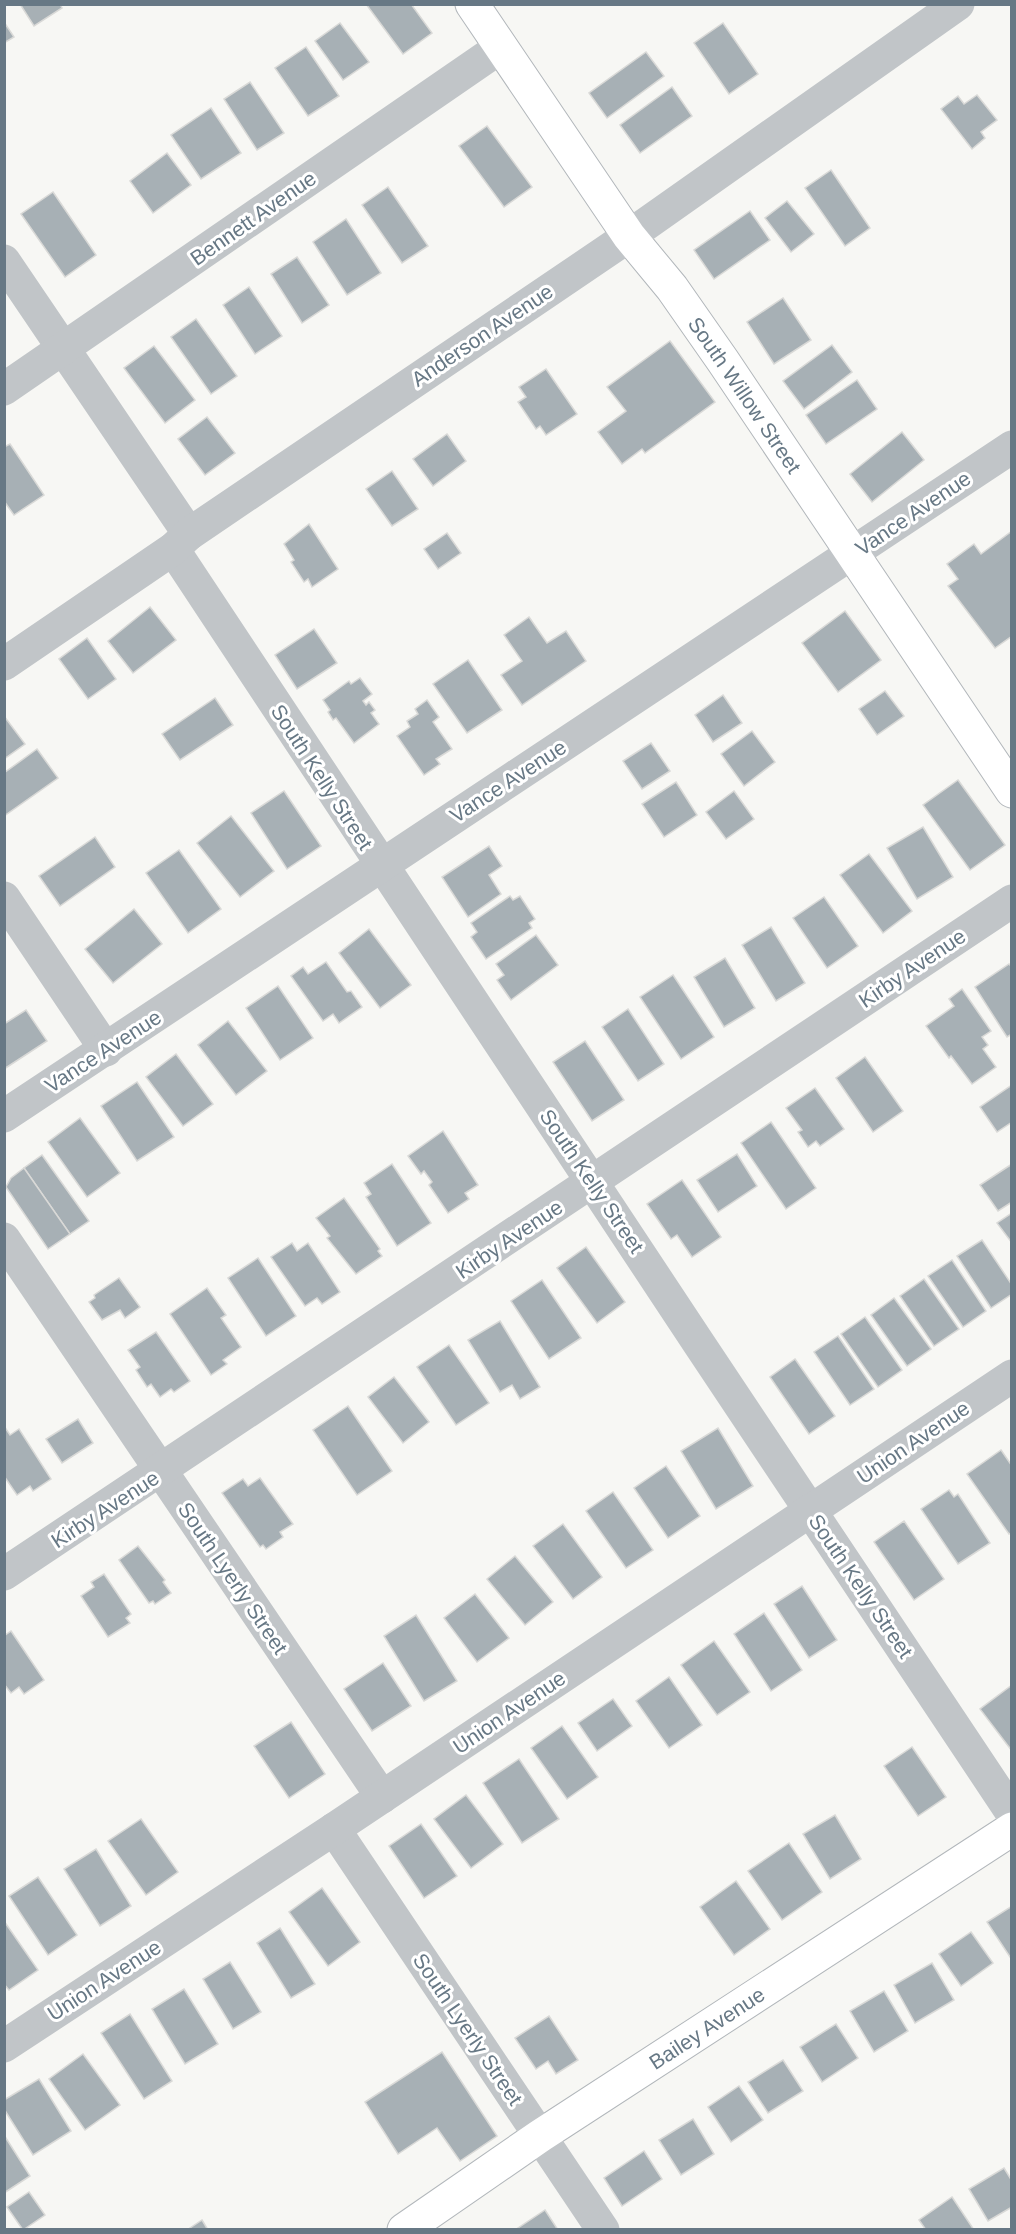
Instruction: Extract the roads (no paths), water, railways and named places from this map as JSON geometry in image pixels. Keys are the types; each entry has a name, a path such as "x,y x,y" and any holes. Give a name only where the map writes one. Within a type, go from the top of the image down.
{"main road":[{"name":"South Willow Street","path":"472,4 629,236 672,288 723,361 1011,791"},
{"name":"Bailey Avenue","path":"404,2229 540,2136 1011,1828"}],"street":[{"name":"Anderson Avenue","path":"4,664 629,236 958,4"},
{"name":"Bennett Avenue","path":"4,389 64,350 501,47"},
{"name":"South Kelly Street","path":"4,261 64,350 380,866 593,1182 1011,1813"},
{"name":"Vance Avenue","path":"4,1116 1011,447"},
{"path":"4,898 106,1050"},
{"name":"Kirby Avenue","path":"4,1574 160,1472 1011,901"},
{"name":"South Lyerly Street","path":"4,1239 382,1797"},
{"name":"Union Avenue","path":"4,2046 334,1829 1011,1376"},
{"name":"South Lyerly Street","path":"334,1829 603,2229"}]}
